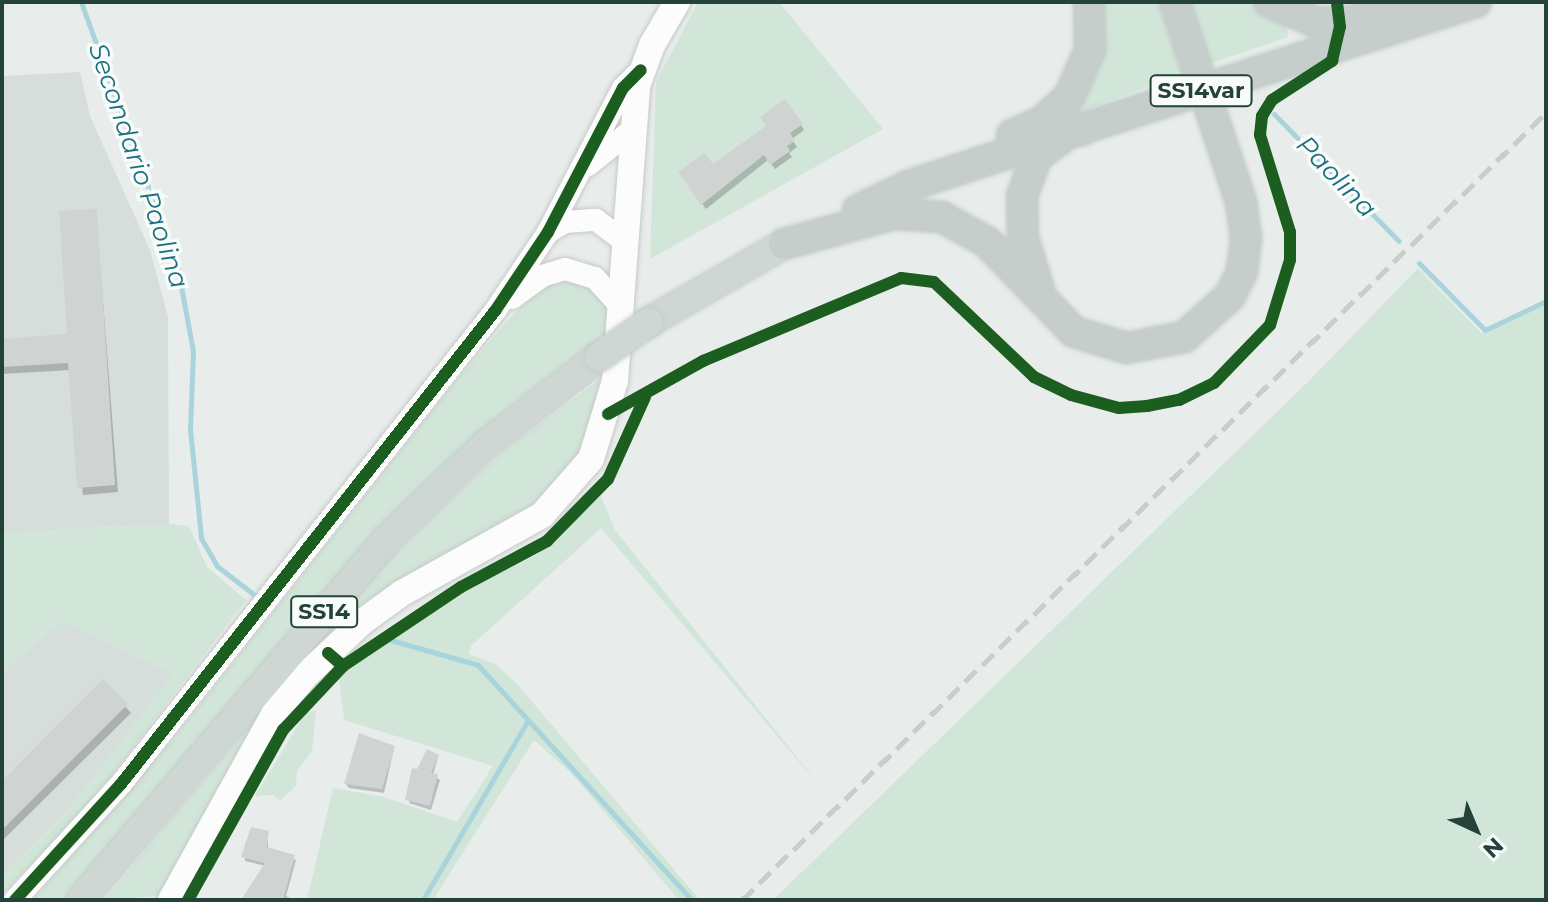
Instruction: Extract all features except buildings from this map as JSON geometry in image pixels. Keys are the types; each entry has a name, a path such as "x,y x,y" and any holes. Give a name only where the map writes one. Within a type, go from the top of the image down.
{"highway":[{"path":"941,175 970,155 1043,121 1069,97 1090,50 1089,2"},
{"path":"784,244 894,214 942,217 987,242 1064,325 1090,340 1151,347 1203,325 1230,296 1242,271 1246,237 1241,202 1175,2"},
{"path":"1270,3 1316,22 1345,22 1433,2"},
{"name":"SS14var","path":"784,244 941,175 1476,2"},
{"path":"1043,304 1023,238 1022,196 1037,156 1078,130"}],"main road":[{"path":"171,900 274,714 339,642 402,593 516,533 566,492 591,459 608,414 622,308 632,130 641,70 677,2"},
{"name":"SS14","path":"81,900 396,530 485,445 649,322 784,244"}],"street":[{"path":"15,900 140,761 495,311 548,232 623,88 641,70"},
{"path":"577,175 632,130"},
{"path":"548,232 565,222 596,220 626,243"},
{"path":"495,311 542,276 565,269 595,278 622,308"}],"shaded area":[{"path":"80,72 90,116 150,250 168,317 169,524 2,533 2,76"},
{"path":"62,621 174,674 67,811 2,876 2,672"}],"green space":[{"path":"698,2 779,2 883,129 650,259 656,82"},
{"path":"1099,2 1163,2 1187,72 1069,116"},
{"path":"1183,2 1256,2 1293,25 1287,28 1288,37 1203,66"},
{"path":"1418,268 1481,333 1546,304 1546,900 773,900 1311,379"},
{"path":"559,276 579,278 607,304 605,335 514,403 359,550 93,872 63,900 33,900 174,738 456,381 540,287"},
{"path":"600,379 588,437 573,464 543,498 257,720 158,896 104,900 388,558 501,453"},
{"path":"601,496 615,530 824,791 601,528 471,646 469,654 497,665 518,685 698,898 713,899 679,900 572,774 534,740 433,900 307,900 333,788 384,797 457,822 493,766 344,720 339,678 377,643 429,608 537,555"},
{"path":"169,524 189,526 207,567 246,600 85,810 2,894 2,876 67,811 173,674 62,622 2,672 2,533"},
{"path":"316,710 312,751 297,771 296,786 280,801 273,795 255,796 305,714"}],"waterway":[{"name":"Secondario Paolina","path":"81,2 178,270 193,351 190,429 201,538 217,566 256,596"},
{"name":"Paolina","path":"1274,114 1399,241"},
{"name":"Paolina","path":"1419,263 1485,330 1546,301"},
{"name":"Secondario Paolina","path":"387,639 478,665 528,720 423,900"},
{"name":"Secondario Paolina","path":"528,720 692,900"}],"railway":[{"path":"742,900 1546,113"}],"cycle path":[{"path":"608,414 703,361 901,278 934,282 1034,377 1071,395 1119,408 1147,406 1179,400 1214,383 1270,325 1290,260 1290,232 1260,135 1262,116 1272,100 1332,61 1340,27 1337,2"},
{"path":"15,900 121,784 495,311 548,232 623,88 641,70"},
{"path":"328,653 343,666 461,587 547,541 608,479 645,397"},
{"path":"188,900 283,730 343,666"}]}
